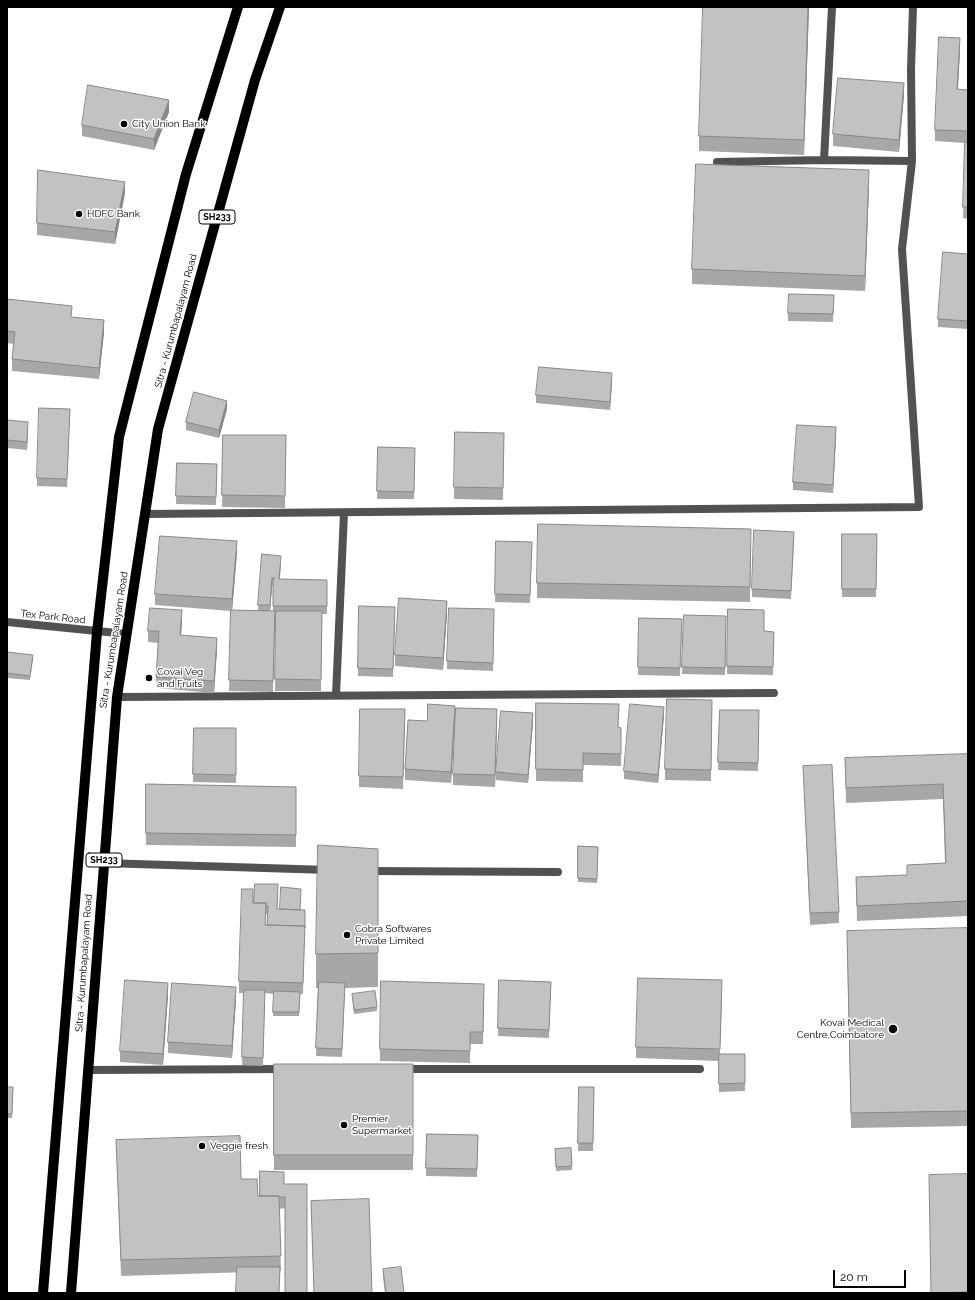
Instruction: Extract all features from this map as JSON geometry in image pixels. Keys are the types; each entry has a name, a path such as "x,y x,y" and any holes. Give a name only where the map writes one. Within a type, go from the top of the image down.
{"main road":[{"name":"Sitra - Kurumbapalayam Road","path":"43,1293 97,632 119,436 186,174 238,7"},
{"name":"Sitra - Kurumbapalayam Road","path":"70,1293 116,697 146,514 158,429 255,80 280,7"}],"street":[{"path":"824,160 832,7"},
{"path":"146,514 919,507 902,249 912,161 911,69 913,7"},
{"path":"717,162 824,160 912,161"},
{"path":"336,695 344,513"},
{"name":"Tex Park Road","path":"7,622 126,634"},
{"path":"116,697 774,693"},
{"path":"103,863 339,870"},
{"path":"362,871 558,872"},
{"path":"398,1069 700,1069"},
{"path":"88,1070 295,1070"}],"building":[{"path":"703,7 808,7 804,140 699,136"},
{"path":"939,37 960,38 957,89 968,90 968,131 935,130"},
{"path":"838,78 904,83 899,140 833,134"},
{"name":"City Union Bank","path":"88,85 169,100 154,139 82,125"},
{"path":"965,142 968,142 968,207 963,207"},
{"path":"696,164 869,170 865,276 692,269"},
{"name":"HDFC Bank","path":"38,170 125,182 115,232 37,223"},
{"path":"943,252 968,254 968,321 938,319"},
{"path":"789,294 834,295 833,314 788,313"},
{"path":"7,299 72,306 71,317 104,320 99,368 12,359 15,332 7,331"},
{"path":"539,367 612,373 610,402 536,395"},
{"path":"194,392 227,401 219,430 186,422"},
{"path":"39,408 70,409 67,479 37,478"},
{"path":"7,420 28,422 27,442 7,440"},
{"path":"797,425 836,427 833,485 793,482"},
{"path":"455,432 504,433 503,488 454,487"},
{"path":"223,435 286,435 285,496 222,495"},
{"path":"378,447 415,448 414,492 377,491"},
{"path":"177,463 217,464 216,497 176,496"},
{"path":"538,524 751,529 750,587 537,583"},
{"path":"754,530 794,532 791,591 752,589"},
{"path":"842,534 877,534 876,589 842,589"},
{"path":"160,536 237,541 232,599 155,594"},
{"path":"496,541 532,542 530,595 495,594"},
{"path":"262,554 281,556 279,579 327,580 327,606 273,606 273,579 275,578 272,578 270,605 258,605"},
{"path":"399,598 447,601 443,658 395,655"},
{"path":"359,606 395,607 393,669 358,668"},
{"path":"150,608 182,610 180,635 217,638 214,681 156,677 159,631 148,631"},
{"path":"449,608 494,609 493,663 447,661"},
{"path":"728,609 764,610 764,631 774,632 773,667 727,666"},
{"path":"231,610 275,611 273,681 229,680"},
{"path":"276,611 322,611 321,680 275,679"},
{"path":"684,615 726,616 725,668 682,667"},
{"path":"639,618 682,619 680,668 638,667"},
{"path":"7,652 33,655 30,676 7,673"},
{"path":"667,699 712,700 711,770 665,769"},
{"path":"536,703 619,704 618,727 621,728 621,754 583,753 583,770 536,769"},
{"path":"428,704 455,706 451,772 405,769 408,720 427,721"},
{"path":"630,704 664,707 658,775 624,771"},
{"path":"456,708 497,709 495,775 453,774"},
{"path":"360,709 405,709 403,777 359,776"},
{"path":"720,710 759,710 758,763 718,762"},
{"path":"501,711 533,713 528,775 496,772"},
{"path":"194,728 236,728 236,775 193,774"},
{"path":"968,754 968,901 857,906 856,877 907,875 907,865 946,863 943,784 846,788 845,758"},
{"path":"832,765 839,912 810,913 803,766"},
{"path":"146,784 296,787 296,835 146,833"},
{"name":"Cobra Softwares Private Limited","path":"318,845 378,849 378,953 316,954"},
{"path":"578,846 598,847 597,879 578,878"},
{"path":"255,884 278,884 277,909 305,910 305,926 267,925 268,906 266,906 266,903 254,903"},
{"path":"281,887 301,889 300,910 280,909"},
{"path":"242,889 253,889 253,903 266,903 265,925 305,926 303,983 239,981"},
{"path":"968,928 968,1111 851,1113 847,931"},
{"path":"638,978 722,980 720,1049 636,1047"},
{"path":"125,980 168,983 163,1054 120,1051"},
{"path":"499,980 551,982 549,1030 498,1028"},
{"path":"381,981 484,984 483,1032 470,1032 470,1051 380,1049"},
{"path":"319,982 345,983 342,1049 316,1048"},
{"path":"172,983 236,987 232,1046 168,1042"},
{"path":"244,990 265,990 263,1058 242,1057"},
{"path":"274,991 300,992 299,1012 273,1012"},
{"path":"375,991 377,1007 354,1010 352,994"},
{"path":"719,1054 745,1054 745,1083 719,1084"},
{"name":"Premier Supermarket","path":"274,1064 413,1064 413,1155 274,1155"},
{"path":"7,1087 13,1087 12,1114 7,1114"},
{"path":"579,1087 594,1087 593,1143 578,1143"},
{"path":"427,1134 478,1135 477,1169 426,1168"},
{"path":"240,1136 241,1179 257,1179 258,1196 279,1196 281,1256 121,1260 116,1140"},
{"path":"571,1148 572,1166 556,1167 555,1149"},
{"path":"260,1171 284,1172 284,1184 307,1184 307,1293 285,1293 285,1197 260,1196"},
{"path":"968,1174 968,1292 931,1293 929,1175"},
{"path":"369,1199 372,1293 314,1293 311,1201"},
{"path":"237,1267 280,1267 279,1293 236,1293"},
{"path":"401,1267 404,1293 386,1293 383,1269"}],"place":[{"name":"City Union Bank","path":"124,124"},
{"name":"HDFC Bank","path":"79,214"},
{"name":"Covai Veg and Fruits","path":"149,678"},
{"name":"Cobra Softwares Private Limited","path":"347,935"},
{"name":"Kovai Medical Centre,Coimbatore","path":"893,1029"},
{"name":"Premier Supermarket","path":"344,1125"},
{"name":"Veggie fresh","path":"202,1146"}]}
